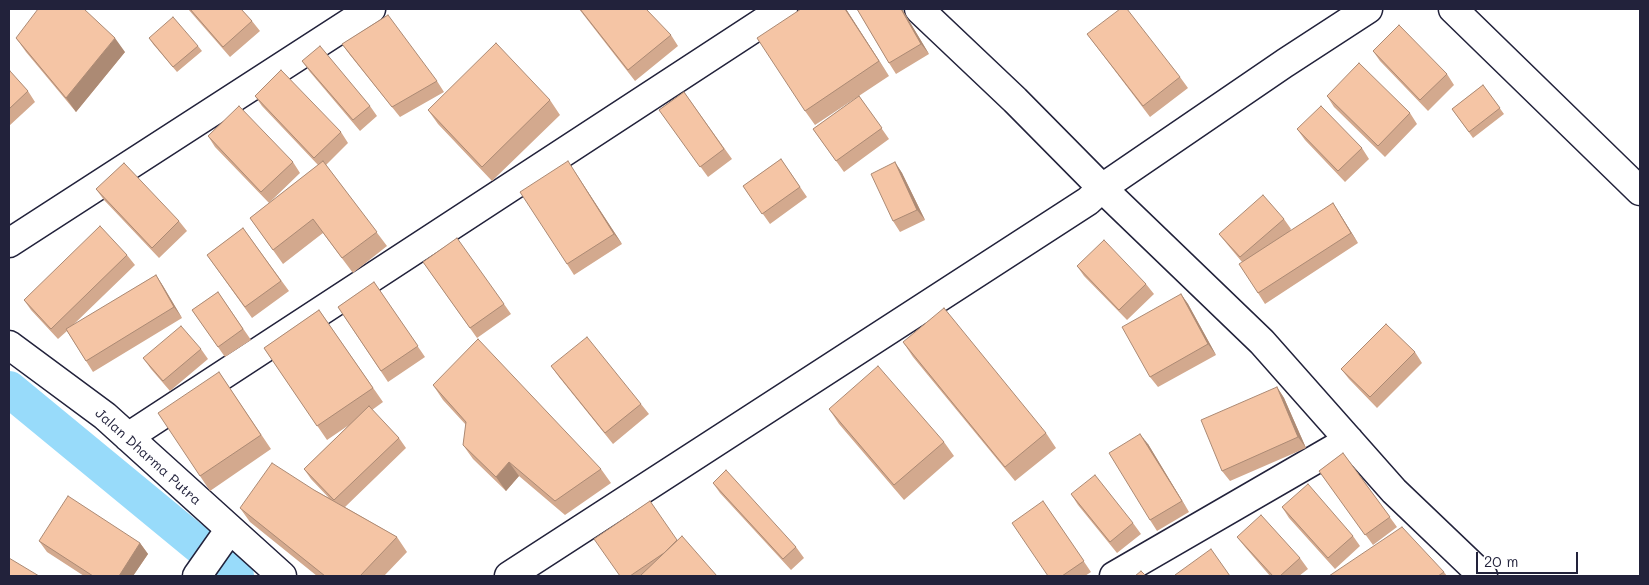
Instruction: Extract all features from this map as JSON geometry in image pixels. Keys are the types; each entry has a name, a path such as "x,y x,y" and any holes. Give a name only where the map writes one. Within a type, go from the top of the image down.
{"street":[{"path":"9,242 371,9"},
{"path":"128,437 783,9"},
{"path":"919,9 1015,100 1102,188 1262,342 1394,491 1483,576"},
{"path":"509,576 1080,207 1102,188 1285,63 1368,9"},
{"path":"1453,9 1640,191"},
{"name":"Jalan Dharma Putra","path":"9,345 105,416 128,437 224,538 282,576"},
{"path":"1114,576 1349,440"},
{"path":"198,576 224,538"}],"building":[{"path":"38,9 84,9 115,38 66,98 16,38"},
{"path":"190,9 241,9 252,21 223,47"},
{"path":"580,9 646,9 671,35 628,70"},
{"path":"801,9 845,9 879,61 805,111 757,38"},
{"path":"857,9 901,9 921,44 889,63"},
{"path":"1120,9 1127,9 1180,77 1143,106 1087,34"},
{"path":"388,15 437,81 392,107 342,44"},
{"path":"173,17 198,46 173,67 149,38"},
{"path":"1399,25 1447,74 1420,100 1373,51"},
{"path":"496,43 550,100 482,167 428,110"},
{"path":"320,46 370,106 353,120 302,61"},
{"path":"1359,63 1410,113 1378,146 1327,96"},
{"path":"281,70 341,132 314,158 255,96"},
{"path":"9,72 28,91 9,109"},
{"path":"1483,85 1500,108 1469,132 1452,109"},
{"path":"684,92 724,149 700,167 659,110"},
{"path":"859,96 882,128 836,161 813,129"},
{"path":"239,106 293,162 261,192 208,136"},
{"path":"1321,106 1362,148 1338,171 1297,129"},
{"path":"781,159 800,187 762,214 743,186"},
{"path":"323,161 377,232 342,258 313,219 273,250 250,218"},
{"path":"568,161 614,234 567,264 520,192"},
{"path":"895,162 917,210 893,221 871,174"},
{"path":"124,163 179,221 152,248 96,189"},
{"path":"1263,195 1284,219 1240,257 1219,234"},
{"path":"1333,203 1351,233 1258,293 1239,264"},
{"path":"100,226 127,255 51,329 24,300"},
{"path":"243,228 281,281 245,307 207,255"},
{"path":"457,238 504,304 470,328 423,262"},
{"path":"1104,240 1146,284 1119,310 1077,266"},
{"path":"156,275 174,307 86,361 66,329"},
{"path":"374,282 418,346 381,371 338,307"},
{"path":"218,292 243,329 218,347 192,310"},
{"path":"1181,294 1208,344 1150,377 1122,327"},
{"path":"944,308 1046,433 1005,467 903,342"},
{"path":"319,310 373,388 317,426 264,348"},
{"path":"1386,324 1415,352 1370,397 1341,369"},
{"path":"181,326 201,349 163,381 143,358"},
{"path":"587,337 641,404 605,433 551,366"},
{"path":"478,339 601,469 555,501 509,462 496,477 463,445 466,422 433,385"},
{"path":"878,366 944,442 894,485 829,409"},
{"path":"219,372 261,435 200,476 158,413"},
{"path":"1277,387 1298,437 1222,471 1201,420"},
{"path":"369,406 399,438 334,500 304,469"},
{"path":"1140,434 1182,501 1150,520 1109,453"},
{"path":"1343,453 1390,517 1365,535 1319,471"},
{"path":"272,463 314,490 397,537 360,576 325,576 240,508"},
{"path":"726,470 796,547 783,559 713,483"},
{"path":"1095,475 1133,523 1110,542 1071,494"},
{"path":"1308,484 1353,536 1328,558 1282,507"},
{"path":"68,496 140,543 119,576 93,576 39,541"},
{"path":"650,501 677,540 664,553 630,576 620,576 594,539"},
{"path":"1043,501 1084,561 1062,576 1048,576 1012,523"},
{"path":"1261,515 1300,558 1280,576 1273,576 1237,537"},
{"path":"1402,527 1444,572 1438,576 1329,576"},
{"path":"682,536 717,576 640,576"},
{"path":"1211,549 1230,576 1175,575"},
{"path":"9,558 39,576 9,576"},
{"path":"1141,571 1146,576 1135,576"}],"waterway":[{"path":"9,389 236,576"}]}
